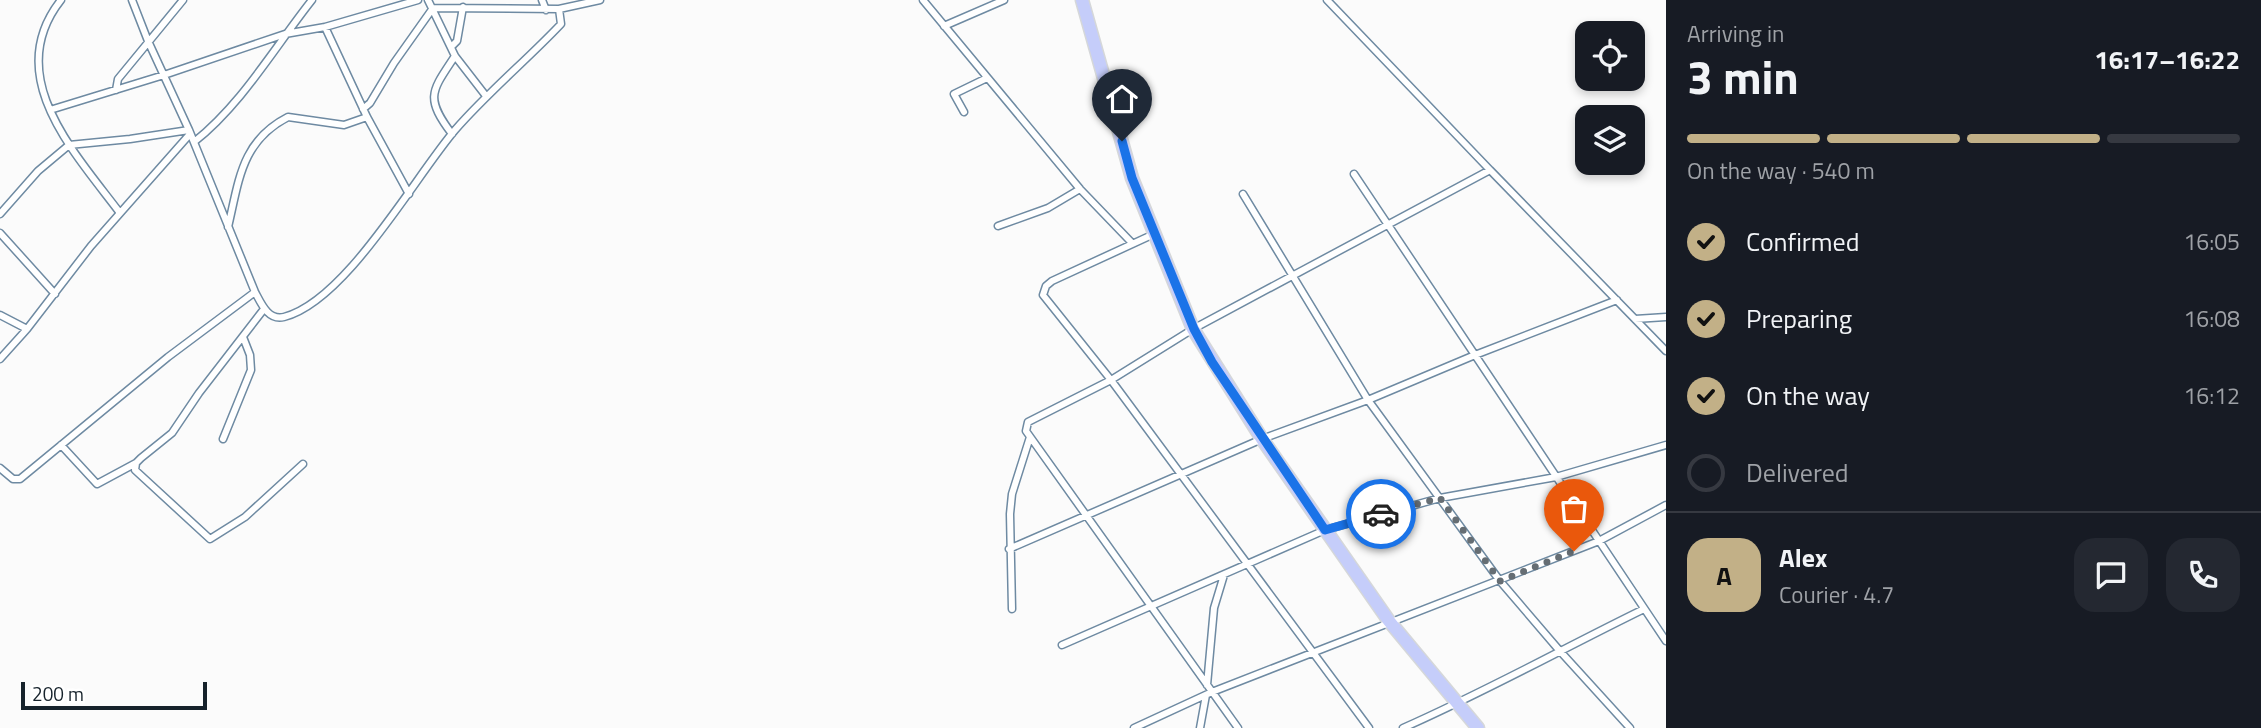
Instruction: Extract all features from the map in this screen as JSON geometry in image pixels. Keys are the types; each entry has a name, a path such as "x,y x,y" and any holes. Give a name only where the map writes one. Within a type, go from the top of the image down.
{"highway":[{"path":"1082,0 1132,178 1194,329 1262,439 1389,621 1478,728"}],"street":[{"path":"61,0 41,35 38,66 43,94 69,145 120,213"},
{"path":"132,0 190,132 255,292 264,309 274,317 281,318 313,304 335,284 409,194 452,134 486,96 561,24 559,9"},
{"path":"116,90 118,79 183,0"},
{"path":"194,142 210,130 227,111 312,0"},
{"path":"50,110 285,34 325,27 418,0"},
{"path":"428,0 455,56 486,96"},
{"path":"542,0 546,10"},
{"path":"433,8 546,10 600,0"},
{"path":"923,0 1080,189 1132,243"},
{"path":"944,26 1004,0"},
{"path":"1327,0 1666,351"},
{"path":"451,47 457,41 463,7"},
{"path":"363,109 370,103 394,63 433,8"},
{"path":"325,27 367,117 409,194"},
{"path":"452,134 436,108 433,92 455,56"},
{"path":"964,112 954,94 987,78"},
{"path":"228,228 240,174 252,146 264,134 288,117 344,125 367,117"},
{"path":"0,214 38,171 69,145 190,132"},
{"path":"0,359 27,329 91,246 190,132"},
{"path":"1207,685 1030,437 1026,426 1032,419 1111,380 1194,329 1490,170"},
{"path":"1354,174 1666,641"},
{"path":"998,226 1048,208 1080,189"},
{"path":"1243,194 1368,400 1500,581 1630,728"},
{"path":"0,233 55,294"},
{"path":"1154,234 1052,281 1043,295 1111,380 1368,728"},
{"path":"0,468 16,481 168,357 255,292"},
{"path":"1009,549 1262,439 1368,400 1616,300"},
{"path":"61,445 97,484 136,463 172,433 199,393 264,309"},
{"path":"0,315 27,329"},
{"path":"1635,319 1666,317"},
{"path":"223,439 251,370 250,355 243,337"},
{"path":"1012,609 1009,549 1012,494 1030,437"},
{"path":"1062,645 1325,530 1440,498 1556,477 1666,445"},
{"path":"136,463 135,470 138,475 210,539 246,517 303,464"},
{"path":"1134,728 1209,694 1389,621 1500,581 1599,541 1666,505"},
{"path":"1200,728 1209,694 1207,685 1212,618 1224,575"},
{"path":"1403,728 1457,705 1559,650 1644,609"},
{"path":"1209,694 1238,728"}],"way so far":[{"path":"1381,514 1440,498 1500,581 1574,551"}],"route":[{"path":"1122,141 1132,178 1194,329 1262,439 1325,530 1381,514"}]}
